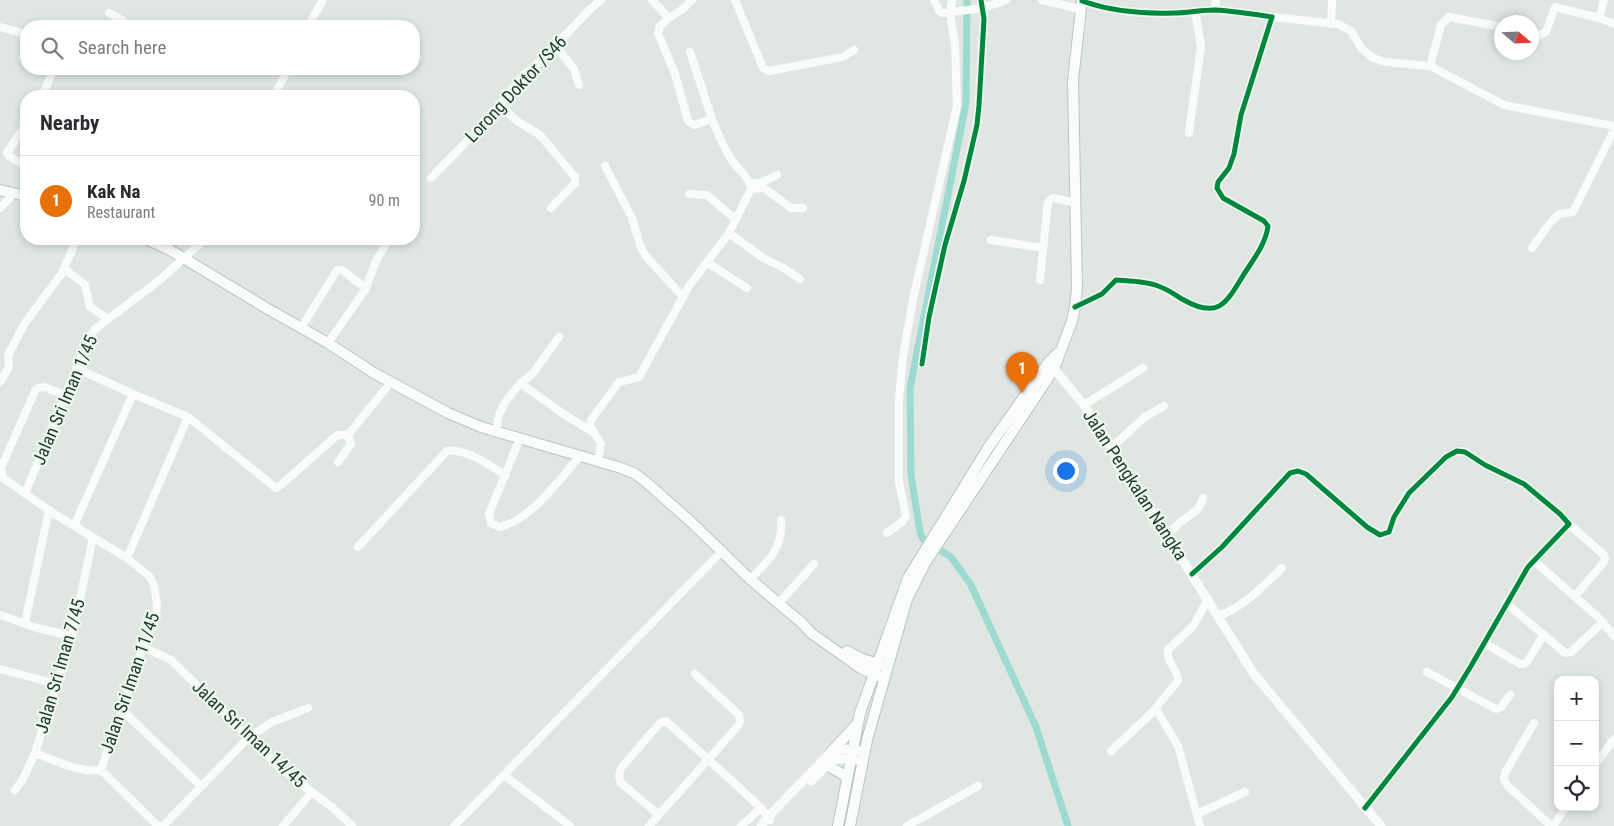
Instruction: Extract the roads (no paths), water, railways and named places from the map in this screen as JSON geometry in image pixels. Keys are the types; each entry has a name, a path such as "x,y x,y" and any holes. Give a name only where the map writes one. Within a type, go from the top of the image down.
{"main road":[{"path":"838,826 857,724 900,596 923,557 942,531 952,509 988,448 1051,366 1060,351 1072,321 1077,288 1073,80 1082,3"},
{"path":"0,190 20,193"},
{"path":"158,245 184,258 328,343 374,373 448,413 496,431 634,473 690,521 750,579 802,623 811,633 862,669 884,678"},
{"path":"850,826 863,756 884,678 907,599 923,557"},
{"path":"802,623 815,628 853,655 887,667"},
{"path":"831,752 857,724"},
{"path":"827,765 846,777"}],"street":[{"path":"311,20 323,0"},
{"name":"Lorong Doktor /S46","path":"431,178 479,128 524,75 556,46 588,11 601,0"},
{"path":"652,0 669,18"},
{"path":"692,0 660,26 658,33 675,74 688,122 694,125 712,119"},
{"path":"735,0 763,68 769,71 774,72 843,57 854,50"},
{"path":"934,0 940,12 954,13 980,9 1006,0"},
{"path":"887,533 902,522 906,516 899,482 899,398 903,357 924,245 957,106 956,44 952,0"},
{"path":"922,364 931,308 945,245 977,125 980,97 981,0"},
{"path":"1042,0 1082,3 1140,12 1174,13 1214,10 1345,27 1351,31 1362,49 1373,58 1386,62 1430,66 1504,105 1614,128 1573,212 1559,214 1532,248"},
{"path":"1214,10 1216,0"},
{"path":"1331,24 1332,0"},
{"path":"1599,18 1604,0"},
{"path":"1539,35 1546,32 1555,7 1599,18 1614,24"},
{"path":"1189,133 1201,46 1195,10"},
{"path":"109,13 121,20"},
{"path":"1430,66 1441,25 1449,16 1494,25"},
{"path":"1075,307 1102,294 1116,280 1157,285 1200,308 1214,308 1221,306 1243,277 1265,240 1268,226 1264,221 1223,198 1217,188 1218,182 1229,168 1234,154 1246,100 1272,17"},
{"path":"0,27 20,32"},
{"path":"556,46 574,68 580,85"},
{"path":"690,52 719,137 750,186 764,188 772,192 791,208 803,208"},
{"path":"45,90 51,75"},
{"path":"277,90 285,75"},
{"path":"499,104 516,122 540,135 575,177 575,183 551,208"},
{"path":"20,133 7,153 8,156 20,163"},
{"path":"605,166 632,218 640,246 645,255 682,297"},
{"path":"750,186 777,175"},
{"path":"598,461 601,444 590,426 591,420 619,382 639,377 682,297 730,233 750,186"},
{"path":"689,194 700,193 707,195 736,220"},
{"path":"0,208 20,194"},
{"path":"1040,280 1049,199 1053,198 1076,204"},
{"path":"730,233 763,258 782,267 800,279"},
{"path":"991,240 1043,248"},
{"path":"0,382 9,366 8,357 25,323 64,268 74,245"},
{"name":"Jalan Sri Iman 1/45","path":"26,494 76,368 94,329 161,279 198,245"},
{"path":"328,343 365,290 376,260 385,245"},
{"path":"708,262 747,288"},
{"path":"64,268 84,284 90,307 108,319"},
{"path":"300,328 338,270 342,270 364,287 365,290"},
{"path":"496,431 499,415 505,402 520,383 533,373 558,337"},
{"name":"Jalan Pengkalan Nangka","path":"1051,366 1084,405 1112,447 1254,674 1378,825"},
{"path":"76,368 188,417 276,488 335,437 338,435 348,435"},
{"path":"1084,405 1143,368"},
{"path":"348,435 391,382"},
{"path":"520,383 565,415 595,433"},
{"name":"Jalan Sri Iman 11/45","path":"65,396 44,387 38,388 1,468 3,478 49,510 127,558 150,577 157,595 156,615 100,770"},
{"path":"74,526 132,394"},
{"path":"1112,447 1145,417 1164,406"},
{"path":"127,558 188,417"},
{"path":"338,462 351,444 348,435"},
{"path":"520,438 489,514 491,523 500,527 520,519 549,492 580,456"},
{"path":"358,547 447,451 456,450 468,454 506,475"},
{"path":"1192,574 1222,547 1290,473 1298,471 1306,474 1380,535 1388,532 1394,517 1409,493 1446,457 1457,451 1464,452 1485,465 1524,484 1604,555 1604,562 1575,596"},
{"path":"1167,535 1201,506 1203,498"},
{"path":"25,623 49,510"},
{"path":"750,579 771,558 780,541 782,531 781,520"},
{"path":"1365,808 1411,751 1457,689 1523,573 1533,560 1569,524"},
{"name":"Jalan Sri Iman 7/45","path":"15,790 23,779 35,753 72,636 93,538"},
{"path":"454,826 721,552"},
{"path":"1533,560 1575,596 1614,636"},
{"path":"779,603 814,564"},
{"path":"1218,616 1251,597 1282,568"},
{"path":"1111,751 1156,709 1178,681 1178,676 1167,656 1168,649 1194,625 1208,599"},
{"path":"1506,603 1562,651 1568,653 1602,622"},
{"path":"0,615 37,628 72,636"},
{"path":"1484,643 1520,664 1524,664 1544,634"},
{"name":"Jalan Sri Iman 14/45","path":"143,647 171,660 279,767 352,826"},
{"path":"0,669 57,684"},
{"path":"1427,672 1496,709 1501,707 1510,695"},
{"path":"649,826 738,726 741,719 740,715 695,674"},
{"path":"121,708 201,786"},
{"path":"163,826 248,738 272,722 308,708"},
{"path":"1156,709 1178,745 1200,826"},
{"path":"658,814 622,784 619,777 621,768 660,723 665,720 761,808 769,818"},
{"path":"1534,723 1504,779 1507,785 1552,826 1563,811"},
{"path":"1599,760 1614,739"},
{"path":"761,826 831,752 842,749 851,754 863,756"},
{"path":"35,753 77,768 100,770 158,826"},
{"path":"769,818 833,760 851,754"},
{"path":"504,775 557,814 570,826"},
{"path":"907,826 978,786"},
{"path":"282,826 312,792"},
{"path":"1197,814 1245,792"},
{"path":"741,826 761,808"}],"waterway":[{"path":"967,0 966,103 910,388 911,475 920,532 923,539 951,557 971,585 1036,727 1068,826"}],"place":[{"name":"Kak Na","path":"1022,393"}]}
